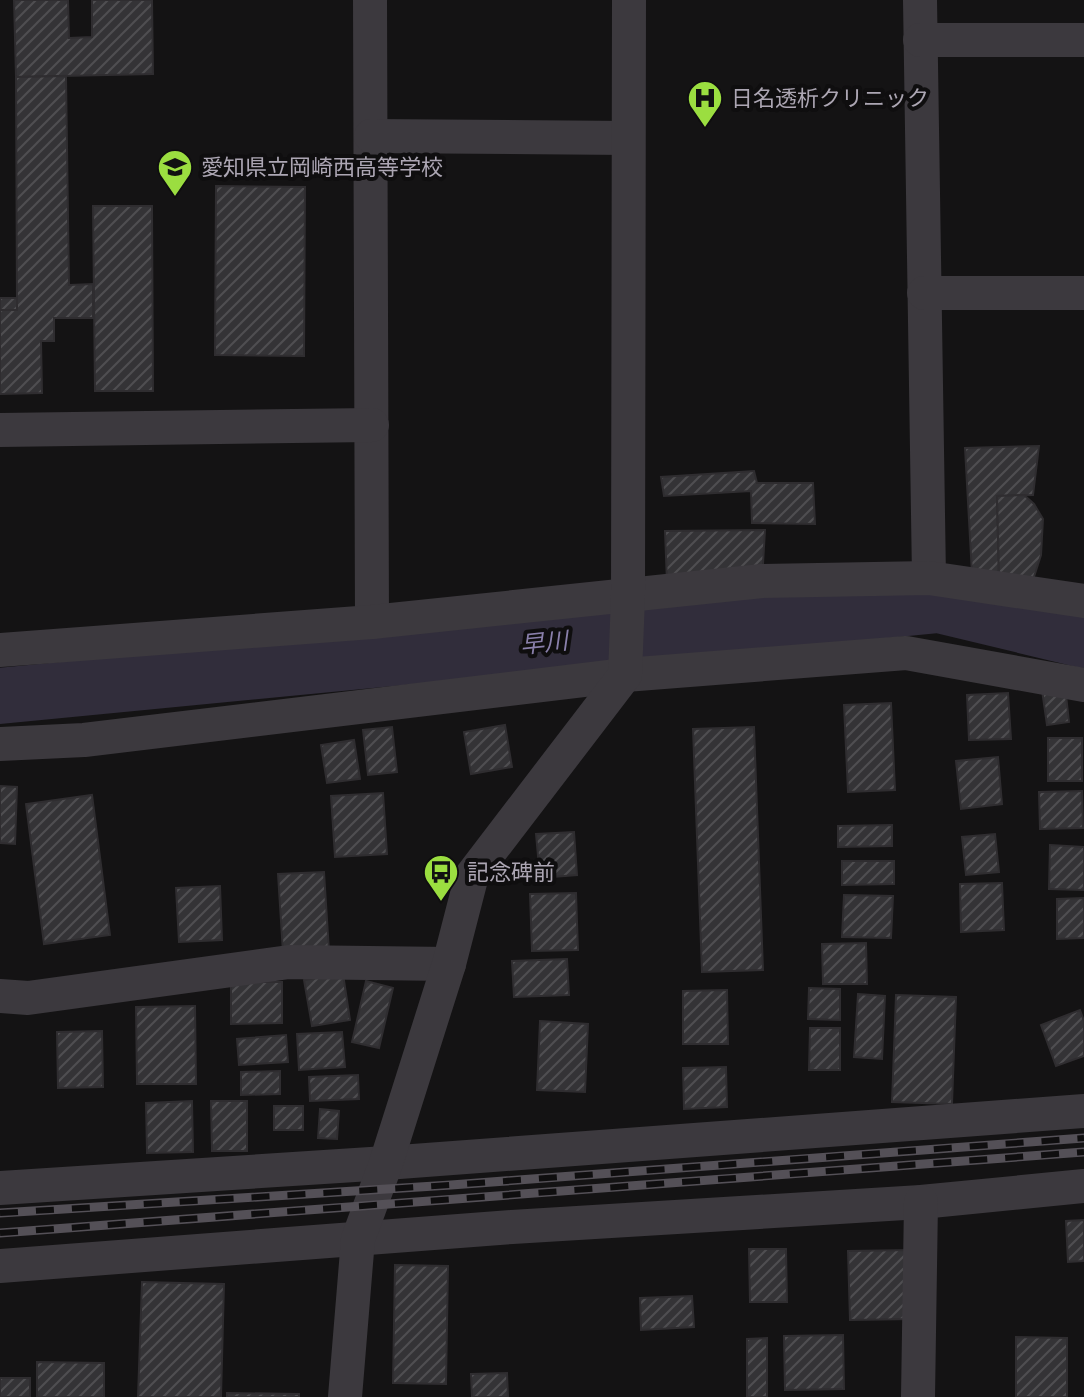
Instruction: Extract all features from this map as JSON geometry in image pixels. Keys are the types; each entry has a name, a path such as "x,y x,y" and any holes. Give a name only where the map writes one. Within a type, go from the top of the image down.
{"street":[{"path":"370,0 372,622"},
{"path":"345,1397 358,1239 386,1163 449,964 472,875 625,675 628,597 629,0"},
{"path":"920,0 929,578"},
{"path":"920,40 1084,40"},
{"path":"371,136 628,138"},
{"path":"924,293 1084,293"},
{"path":"0,430 372,425"},
{"path":"0,650 372,622 762,581 929,578 1084,601"},
{"path":"0,744 84,740 625,675 906,653 1084,685"},
{"path":"0,996 28,998 289,962 449,964"},
{"path":"0,1188 386,1163 1084,1111"},
{"path":"0,1266 921,1202 1084,1186"},
{"path":"918,1397 921,1202"}],"building":[{"path":"14,0 68,0 69,38 92,37 92,0 152,0 153,74 16,77"},
{"path":"66,76 69,285 93,284 93,318 54,318 54,341 41,341 42,393 0,394 0,310 17,310 16,77"},
{"path":"216,186 305,187 304,356 215,355"},
{"path":"93,206 152,206 153,391 95,391"},
{"path":"0,298 17,298 17,310 0,310"},
{"path":"1039,446 1033,495 997,496 999,576 972,574 965,448"},
{"path":"754,471 757,483 813,483 815,524 752,523 751,491 664,496 661,477"},
{"path":"1024,495 1043,519 1041,555 1033,580 999,576 997,496"},
{"path":"765,530 762,581 667,583 665,531"},
{"path":"1065,686 1069,722 1047,725 1042,690"},
{"path":"1008,693 1011,739 969,740 967,695"},
{"path":"891,703 895,790 848,792 844,705"},
{"path":"505,725 512,767 471,774 464,732"},
{"path":"392,727 397,772 368,775 363,730"},
{"path":"754,727 763,970 702,972 693,729"},
{"path":"1048,738 1082,738 1082,781 1048,781"},
{"path":"354,740 360,779 327,783 321,745"},
{"path":"998,757 1002,804 961,809 956,761"},
{"path":"0,786 17,787 15,844 0,843"},
{"path":"1082,791 1083,828 1040,829 1039,792"},
{"path":"383,793 387,854 335,857 331,796"},
{"path":"92,795 110,935 44,944 26,804"},
{"path":"892,825 892,846 838,847 838,826"},
{"path":"574,832 577,875 540,878 536,834"},
{"path":"995,834 999,872 966,875 962,837"},
{"path":"1050,845 1084,847 1084,890 1049,889"},
{"path":"842,861 894,861 894,884 842,885"},
{"path":"324,872 329,951 283,953 278,874"},
{"path":"1002,883 1004,930 961,932 960,884"},
{"path":"220,886 222,940 179,942 176,888"},
{"path":"576,893 578,950 532,951 530,894"},
{"path":"844,895 893,896 891,938 842,937"},
{"path":"1084,898 1084,938 1057,939 1057,899"},
{"path":"866,943 867,984 823,984 822,944"},
{"path":"567,959 569,995 514,997 512,961"},
{"path":"343,974 350,1020 312,1026 304,980"},
{"path":"366,981 393,988 379,1048 352,1042"},
{"path":"231,982 282,982 282,1023 231,1024"},
{"path":"809,988 840,989 840,1020 808,1019"},
{"path":"727,990 728,1044 683,1044 683,991"},
{"path":"858,994 885,996 882,1059 854,1057"},
{"path":"896,995 956,997 952,1104 892,1102"},
{"path":"195,1006 196,1084 137,1084 136,1007"},
{"path":"1080,1010 1084,1021 1084,1056 1056,1066 1041,1025"},
{"path":"540,1021 588,1024 585,1092 537,1090"},
{"path":"810,1028 840,1028 840,1070 809,1070"},
{"path":"102,1031 103,1087 58,1088 57,1032"},
{"path":"342,1032 345,1067 299,1070 297,1034"},
{"path":"286,1035 288,1062 239,1065 237,1039"},
{"path":"726,1067 727,1107 684,1109 683,1068"},
{"path":"280,1071 280,1094 241,1095 241,1072"},
{"path":"358,1075 359,1099 310,1101 309,1077"},
{"path":"192,1101 193,1152 147,1153 146,1103"},
{"path":"211,1101 247,1101 247,1151 212,1151"},
{"path":"274,1106 303,1106 303,1130 274,1130"},
{"path":"320,1109 339,1111 337,1139 318,1138"},
{"path":"1084,1220 1084,1261 1068,1262 1066,1221"},
{"path":"749,1249 786,1249 787,1302 750,1302"},
{"path":"912,1250 913,1319 850,1320 848,1251"},
{"path":"395,1265 448,1266 446,1384 393,1383"},
{"path":"142,1282 224,1284 221,1397 138,1397"},
{"path":"692,1296 694,1327 641,1330 640,1298"},
{"path":"843,1335 844,1389 785,1390 784,1336"},
{"path":"1016,1337 1067,1338 1067,1397 1016,1397"},
{"path":"767,1338 767,1397 747,1397 747,1339"},
{"path":"37,1362 104,1363 104,1397 37,1397"},
{"path":"507,1373 508,1397 472,1397 471,1374"},
{"path":"0,1378 30,1378 30,1397 0,1397"},
{"path":"227,1393 299,1394 299,1397 227,1397"}],"waterway":[{"name":"早川","path":"0,696 939,605 1084,640"}],"railway":[{"path":"0,1213 451,1185 1084,1138"},
{"path":"0,1233 1084,1152"}],"place":[{"name":"日名透析クリニック","path":"705,129"},
{"name":"愛知県立岡崎西高等学校","path":"175,198"},
{"name":"記念碑前","path":"441,903"}]}
